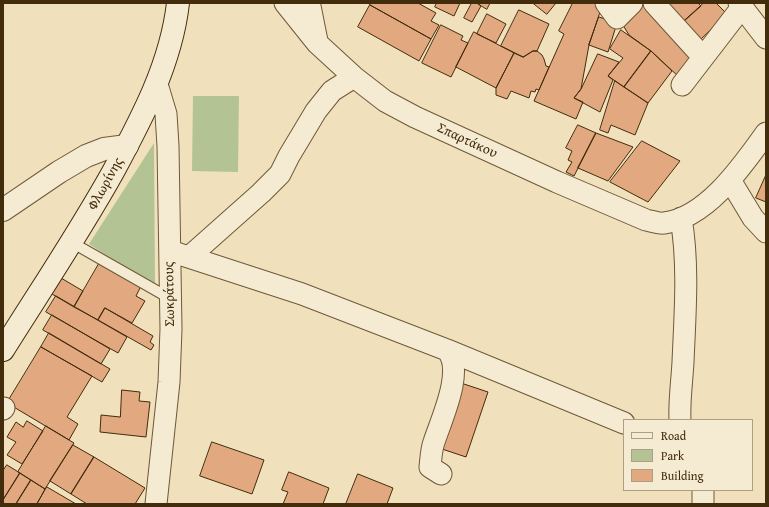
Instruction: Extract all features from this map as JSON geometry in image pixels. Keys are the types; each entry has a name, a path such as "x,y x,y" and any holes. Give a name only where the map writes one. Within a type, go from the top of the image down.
{"main road":[{"name":"Φλωρίνης","path":"3,350 71,242 127,146 156,84 171,44 178,3"},
{"path":"3,210 59,172 86,156 104,149 127,146"}],"street":[{"name":"Σπαρτάκου","path":"285,3 317,43 354,77 385,101 404,112 616,208 657,223 664,223 681,218 710,200 730,180 766,133"},
{"path":"308,3 310,6 317,43"},
{"path":"606,3 617,18 632,3"},
{"path":"654,3 703,58"},
{"path":"682,85 741,5 764,29"},
{"path":"180,254 261,193 280,174 316,111 332,91 354,77"},
{"name":"Σωκράτους","path":"156,84 166,114 180,254 171,299 171,354 161,502"},
{"path":"730,180 752,218 766,232"},
{"path":"680,419 685,320 684,236 681,218"},
{"path":"180,254 310,297 447,350 623,423"},
{"path":"441,474 430,467 433,444 451,395 454,365 451,354 447,350"},
{"path":"703,491 703,504"}],"lane":[{"path":"71,242 171,299"}],"green space":[{"path":"193,96 239,96 238,172 192,171"},
{"path":"154,143 155,288 89,244"}],"building":[{"path":"371,3 418,3 436,13 431,21 439,25 431,39 370,5"},
{"path":"437,3 460,3 454,16 435,7"},
{"path":"472,3 477,3 481,6 472,22 464,18"},
{"path":"477,3 490,3 487,9"},
{"path":"533,3 556,3 547,14"},
{"path":"573,3 601,3 601,9 589,45 581,89 574,98 583,102 576,119 534,101 564,34 559,31"},
{"path":"640,3 646,3 698,54 679,77 651,51 629,35 621,22"},
{"path":"665,3 698,3 701,6 682,23"},
{"path":"704,3 716,3 727,14 699,41 682,23"},
{"path":"370,5 431,39 419,61 358,27"},
{"path":"519,10 549,24 537,51 533,51 523,57 501,46"},
{"path":"487,14 506,24 496,43 477,34"},
{"path":"599,17 617,23 608,52 589,45"},
{"path":"441,25 463,36 461,40 468,43 451,77 422,63"},
{"path":"621,30 651,51 624,87 608,76 623,58 610,49"},
{"path":"474,32 514,53 496,88 456,67"},
{"path":"533,51 537,51 542,55 546,66 549,67 539,90 536,89 535,92 531,91 529,98 511,91 507,99 496,95 496,88 514,53 523,57"},
{"path":"651,51 672,71 648,103 624,87"},
{"path":"598,54 619,62 608,76 613,80 600,112 574,98 581,89"},
{"path":"615,81 648,103 635,135 611,125 608,133 600,130"},
{"path":"578,125 596,133 574,176 566,172 572,162 568,160 572,151 566,148"},
{"path":"596,133 633,147 608,181 578,168"},
{"path":"642,141 680,161 648,202 610,182"},
{"path":"766,175 766,202 756,198"},
{"path":"100,262 141,286 136,296 145,301 132,323 105,308 98,320 74,307"},
{"path":"61,278 83,291 74,307 52,294"},
{"path":"56,296 127,337 118,353 46,312"},
{"path":"105,308 153,336 150,342 154,345 151,350 98,320"},
{"path":"52,315 110,349 101,364 43,330"},
{"path":"49,333 110,369 102,382 41,347"},
{"path":"41,347 92,376 67,417 78,424 69,440 7,403"},
{"path":"461,383 488,392 466,457 439,448"},
{"path":"122,390 140,392 139,401 150,402 146,437 100,432 101,415 120,417"},
{"path":"27,421 43,431 22,464 7,455 16,442 7,437 16,422 23,427"},
{"path":"46,426 74,443 45,489 18,472"},
{"path":"212,442 264,460 252,494 200,476"},
{"path":"73,445 94,457 71,494 50,481"},
{"path":"94,457 145,488 135,504 87,504 71,494"},
{"path":"7,465 20,473 3,500 3,471"},
{"path":"289,472 329,488 323,504 283,504 288,492 282,490"},
{"path":"20,473 31,480 16,504 3,504 3,500"},
{"path":"358,474 393,488 387,504 346,504"},
{"path":"31,480 45,489 37,504 16,504"},
{"path":"47,487 76,504 37,504"}]}
